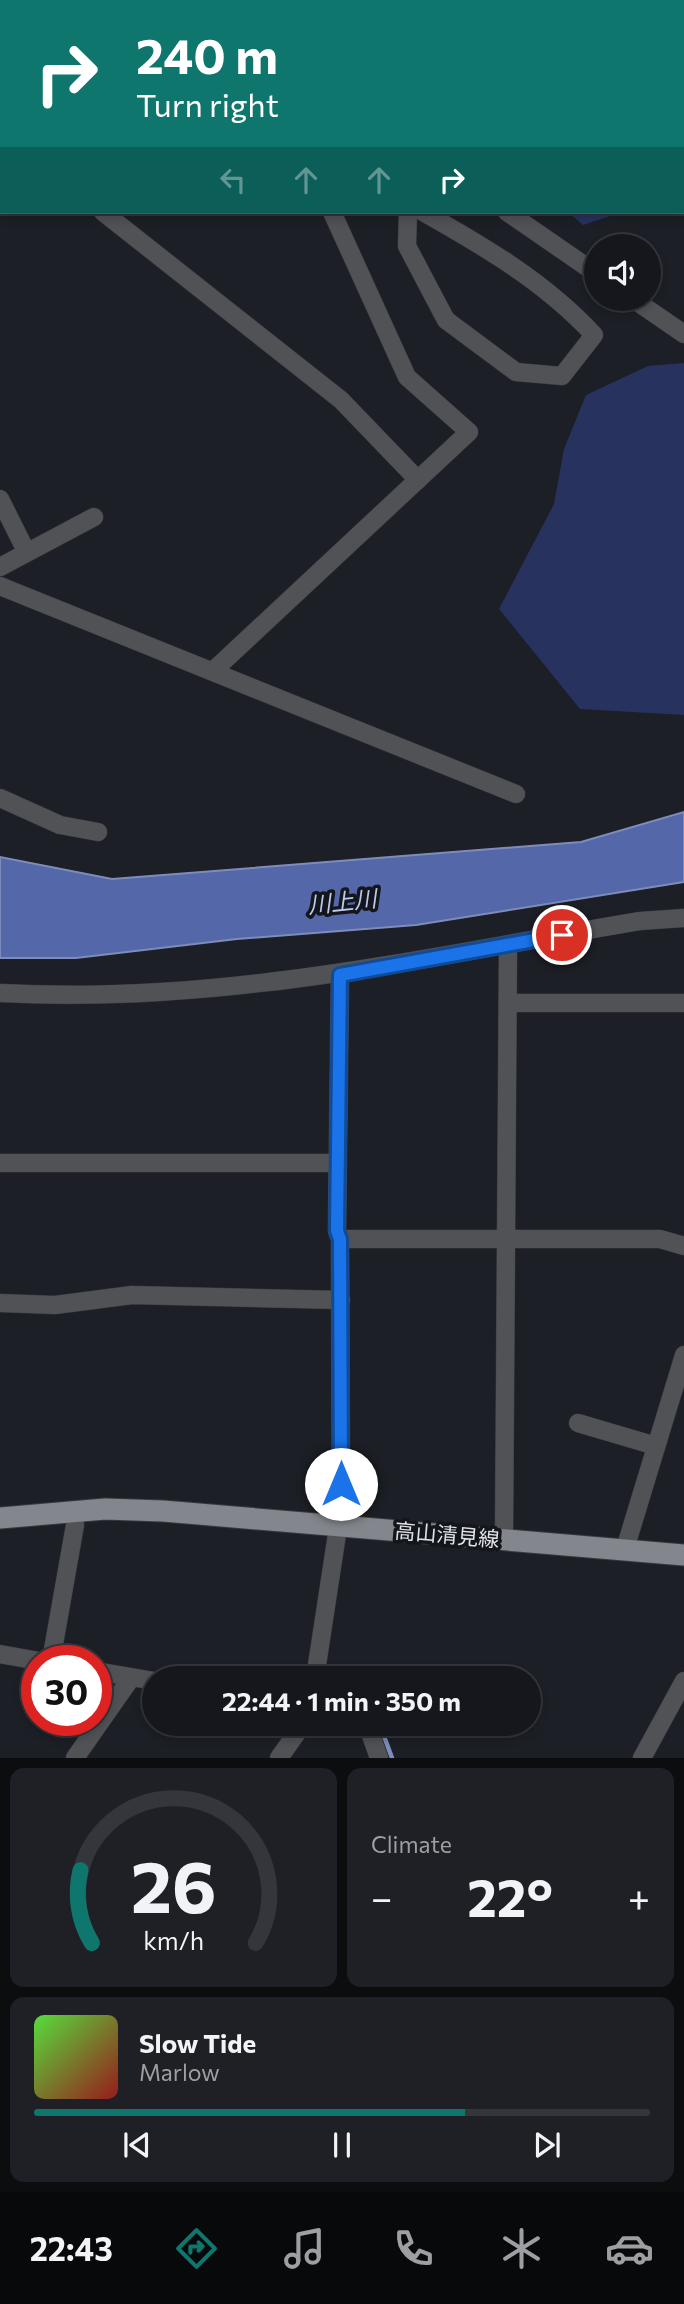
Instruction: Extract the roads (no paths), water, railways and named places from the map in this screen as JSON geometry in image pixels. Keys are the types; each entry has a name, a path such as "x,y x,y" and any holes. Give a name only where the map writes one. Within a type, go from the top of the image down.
{"main road":[{"name":"高山清見線","path":"0,1518 105,1509 338,1524 684,1555"}],"street":[{"path":"106,214 341,400 418,480"},
{"path":"213,671 469,432 407,377 333,214"},
{"path":"408,214 407,246 446,320 516,372 562,376 594,335 574,313 504,258 427,214"},
{"path":"510,214 584,265"},
{"path":"650,311 684,334"},
{"path":"0,499 26,551"},
{"path":"0,567 93,517"},
{"path":"0,586 516,794"},
{"path":"0,798 60,825 98,832"},
{"path":"0,993 150,993 340,975 639,921 684,918"},
{"path":"504,1539 508,946"},
{"path":"317,1666 338,1524 341,1300 340,1239 337,1231 340,975"},
{"path":"0,1004 9,1004 22,994"},
{"path":"508,1003 684,1003"},
{"path":"0,1163 338,1163"},
{"path":"340,1239 660,1239 684,1246"},
{"path":"0,1303 55,1305 132,1295 341,1300"},
{"path":"625,1549 684,1354"},
{"path":"578,1423 656,1446"},
{"path":"54,1645 75,1525"},
{"path":"0,1654 21,1658"},
{"path":"112,1677 128,1683 142,1682"},
{"path":"75,1758 128,1683"},
{"path":"642,1758 684,1684"},
{"path":"279,1758 295,1736"},
{"path":"372,1736 379,1758"}],"water":[{"name":"川上川","path":"684,812 684,882 416,925 237,939 76,958 0,958 0,857 112,879 581,842"}],"waterway":[{"path":"384,1736 392,1758"}]}
